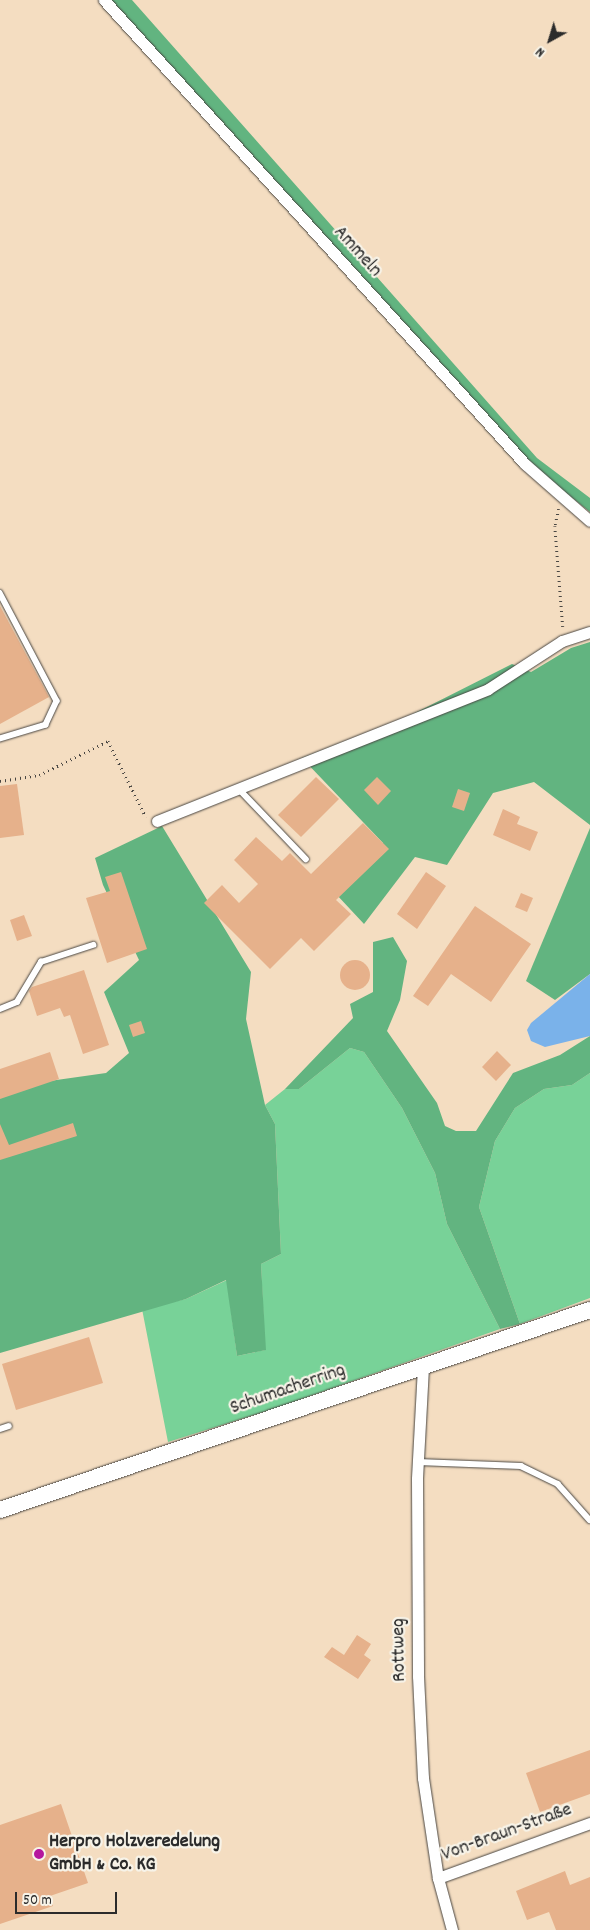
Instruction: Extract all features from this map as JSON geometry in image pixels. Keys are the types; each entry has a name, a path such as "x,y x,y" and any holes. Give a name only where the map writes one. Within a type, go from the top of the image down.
{"main road":[{"name":"Schumacherring","path":"0,1510 590,1310"}],"street":[{"name":"Ammeln","path":"104,0 525,464 564,502 590,521"},
{"path":"157,821 488,689 562,641 590,632"},
{"name":"Rottweg","path":"422,1367 418,1462 418,1676 423,1778 438,1878 452,1930"},
{"name":"Von-Braun-Straße","path":"438,1878 590,1823"}],"lane":[{"path":"0,593 57,700 46,725 0,739"},
{"path":"239,789 306,858"},
{"path":"0,1009 17,1002 41,962 93,945"},
{"path":"0,1429 9,1426"},
{"path":"418,1462 521,1466 558,1484 590,1520"}],"path":[{"path":"562,641 560,566 555,526 557,511 564,502"},
{"path":"0,781 38,775 108,741 150,824 157,821"}],"green space":[{"path":"106,0 132,0 537,458 590,498 590,512 527,462"},
{"path":"590,642 590,825 534,782 493,793 447,865 415,857 364,924 336,894 383,843 302,758 407,717 512,664 531,672 571,648"},
{"path":"162,826 251,972 246,1019 265,1105 275,1124 281,1254 261,1264 266,1350 237,1356 226,1280 186,1299 0,1353 0,1088 106,1073 129,1053 104,992 139,960 103,885 95,858"},
{"path":"590,828 590,974 555,1000 526,981"},
{"path":"393,937 407,961 400,1000 387,1031 437,1103 445,1126 456,1131 476,1131 513,1073 560,1055 590,1036 590,1073 572,1085 544,1089 515,1108 495,1141 479,1207 520,1324 500,1329 447,1224 435,1173 402,1108 364,1052 350,1048 299,1089 285,1089 353,1018 350,1004 373,992 373,942"},
{"path":"350,1048 364,1052 402,1108 435,1173 447,1224 500,1329 279,1407 168,1442 142,1309 186,1299 227,1280 237,1356 265,1350 261,1264 281,1254 275,1124 265,1105 285,1089 299,1089"},
{"path":"590,1073 590,1298 520,1324 479,1207 495,1141 515,1108 544,1089 572,1085"}],"water":[{"path":"590,974 590,1036 545,1047 531,1041 527,1030 531,1023"}],"building":[{"path":"0,606 49,697 0,724"},
{"path":"316,777 339,799 301,837 278,815"},
{"path":"377,777 391,791 378,805 364,790"},
{"path":"17,784 24,835 0,838 0,786"},
{"path":"458,789 470,793 464,811 452,807"},
{"path":"503,809 520,817 517,824 538,832 530,851 493,835"},
{"path":"363,823 389,849 336,900 351,914 314,951 301,938 270,969 204,903 222,885 239,903 258,884 234,860 256,837 282,861 290,853 311,874"},
{"path":"121,872 147,949 107,963 86,898 110,891 105,877"},
{"path":"426,872 446,886 417,929 397,914"},
{"path":"521,893 533,898 527,912 515,907"},
{"path":"475,906 531,944 491,1002 451,974 428,1006 413,996"},
{"path":"24,915 32,936 17,941 10,920"},
{"path":"355,960 366,964 370,975 366,986 355,990 344,986 340,975 344,964"},
{"path":"84,970 109,1045 83,1054 70,1015 64,1017 60,1008 37,1016 29,991 32,987"},
{"path":"141,1021 145,1033 133,1037 129,1025"},
{"path":"497,1051 511,1065 496,1081 482,1067"},
{"path":"50,1052 59,1079 0,1099 0,1069"},
{"path":"73,1123 77,1136 0,1160 0,1124 9,1145"},
{"path":"89,1337 103,1383 16,1410 2,1364"},
{"path":"357,1635 371,1644 364,1655 371,1660 358,1679 324,1657 332,1647 344,1655"},
{"path":"590,1750 590,1794 540,1812 526,1773"},
{"name":"Herpro Holzveredelung GmbH & Co. KG","path":"61,1804 88,1883 50,1896 53,1906 0,1924 0,1825"},
{"path":"565,1871 570,1885 590,1877 590,1930 556,1930 549,1912 527,1920 516,1891"}],"place":[{"name":"Herpro Holzveredelung GmbH & Co. KG","path":"39,1854"}]}
